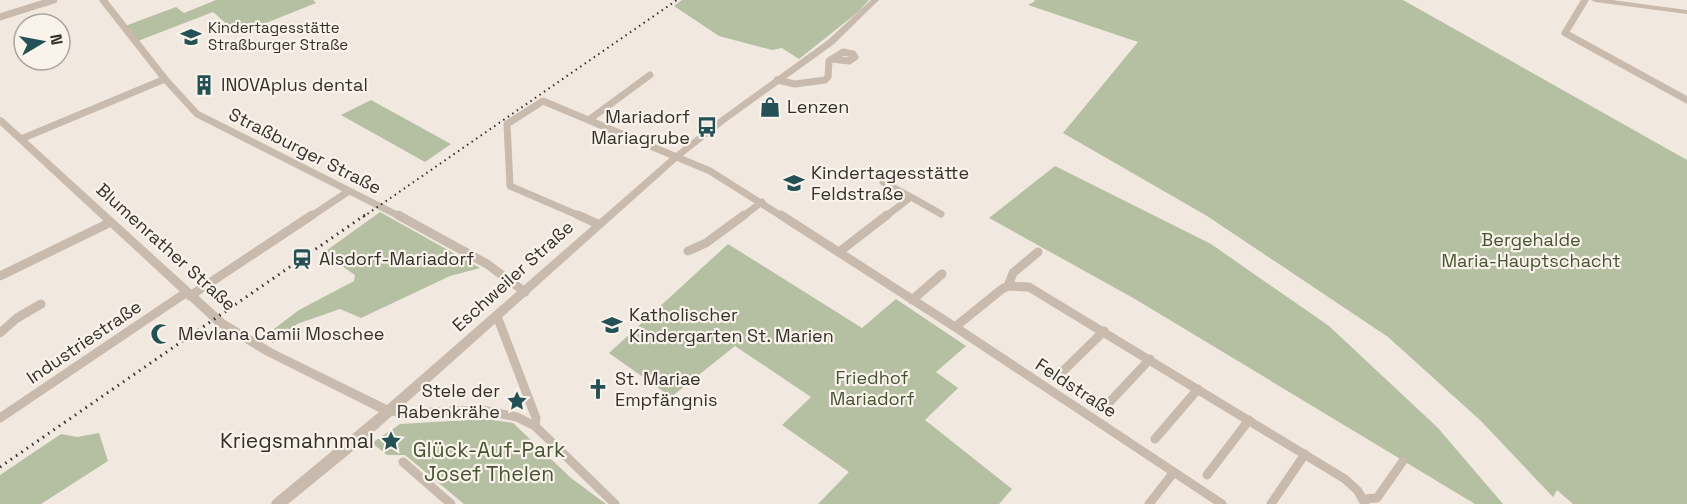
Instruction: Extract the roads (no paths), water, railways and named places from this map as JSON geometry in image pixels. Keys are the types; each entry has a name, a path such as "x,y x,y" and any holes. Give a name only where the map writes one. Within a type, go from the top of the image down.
{"street":[{"path":"0,17 54,0"},
{"name":"Straßburger Straße","path":"103,0 165,80 197,114 487,264 525,292"},
{"name":"Eschweiler Straße","path":"278,504 525,292 598,224 676,157 842,34 875,0"},
{"path":"1585,0 1565,33 1687,100"},
{"path":"1595,0 1687,12"},
{"path":"777,80 795,84 825,80 828,77 829,61 832,59"},
{"path":"590,119 650,75"},
{"path":"21,139 165,80"},
{"name":"Feldstraße","path":"598,224 510,186 507,124 543,101 710,171 956,327 1222,504"},
{"name":"Blumenrather Straße","path":"0,120 109,223 221,323 262,348 388,411"},
{"path":"883,182 940,214"},
{"name":"Industriestraße","path":"0,418 349,191"},
{"path":"839,252 911,197"},
{"path":"688,251 706,243 762,202"},
{"path":"0,276 109,223"},
{"path":"1008,286 1012,273 1038,252"},
{"path":"912,300 942,274"},
{"path":"956,327 1002,289 1008,286 1029,287 1345,479 1364,502 1377,498 1403,461"},
{"path":"0,333 17,318 41,304"},
{"path":"497,316 536,418 535,426"},
{"path":"1057,377 1104,331"},
{"path":"1106,407 1150,359"},
{"path":"1155,439 1198,389"},
{"path":"388,411 407,414 494,410 522,418 535,426 615,504"},
{"path":"1207,475 1249,420"},
{"path":"1270,504 1305,454"},
{"path":"403,462 451,504"},
{"path":"1149,504 1174,472"}],"railway":[{"path":"363,217 677,0"},
{"path":"0,467 365,215"}],"place":[{"name":"Kindertagesstätte Straßburger Straße","path":"191,37"},
{"name":"INOVAplus dental","path":"204,85"},
{"name":"Lenzen","path":"770,107"},
{"name":"Mariadorf Mariagrube","path":"707,127"},
{"name":"Kindertagesstätte Feldstraße","path":"794,183"},
{"name":"Alsdorf-Mariadorf","path":"302,259"},
{"name":"Katholischer Kindergarten St. Marien","path":"612,325"},
{"name":"Mevlana Camii Moschee","path":"161,334"},
{"name":"St. Mariae Empfängnis","path":"598,389"},
{"name":"Stele der Rabenkrähe","path":"517,401"},
{"name":"Kriegsmahnmal","path":"391,441"}],"park label":[{"name":"Bergehalde Maria-Hauptschacht","path":"1531,250"},
{"name":"Friedhof Mariadorf","path":"872,388"},
{"name":"Glück-Auf-Park Josef Thelen","path":"489,462"}]}
